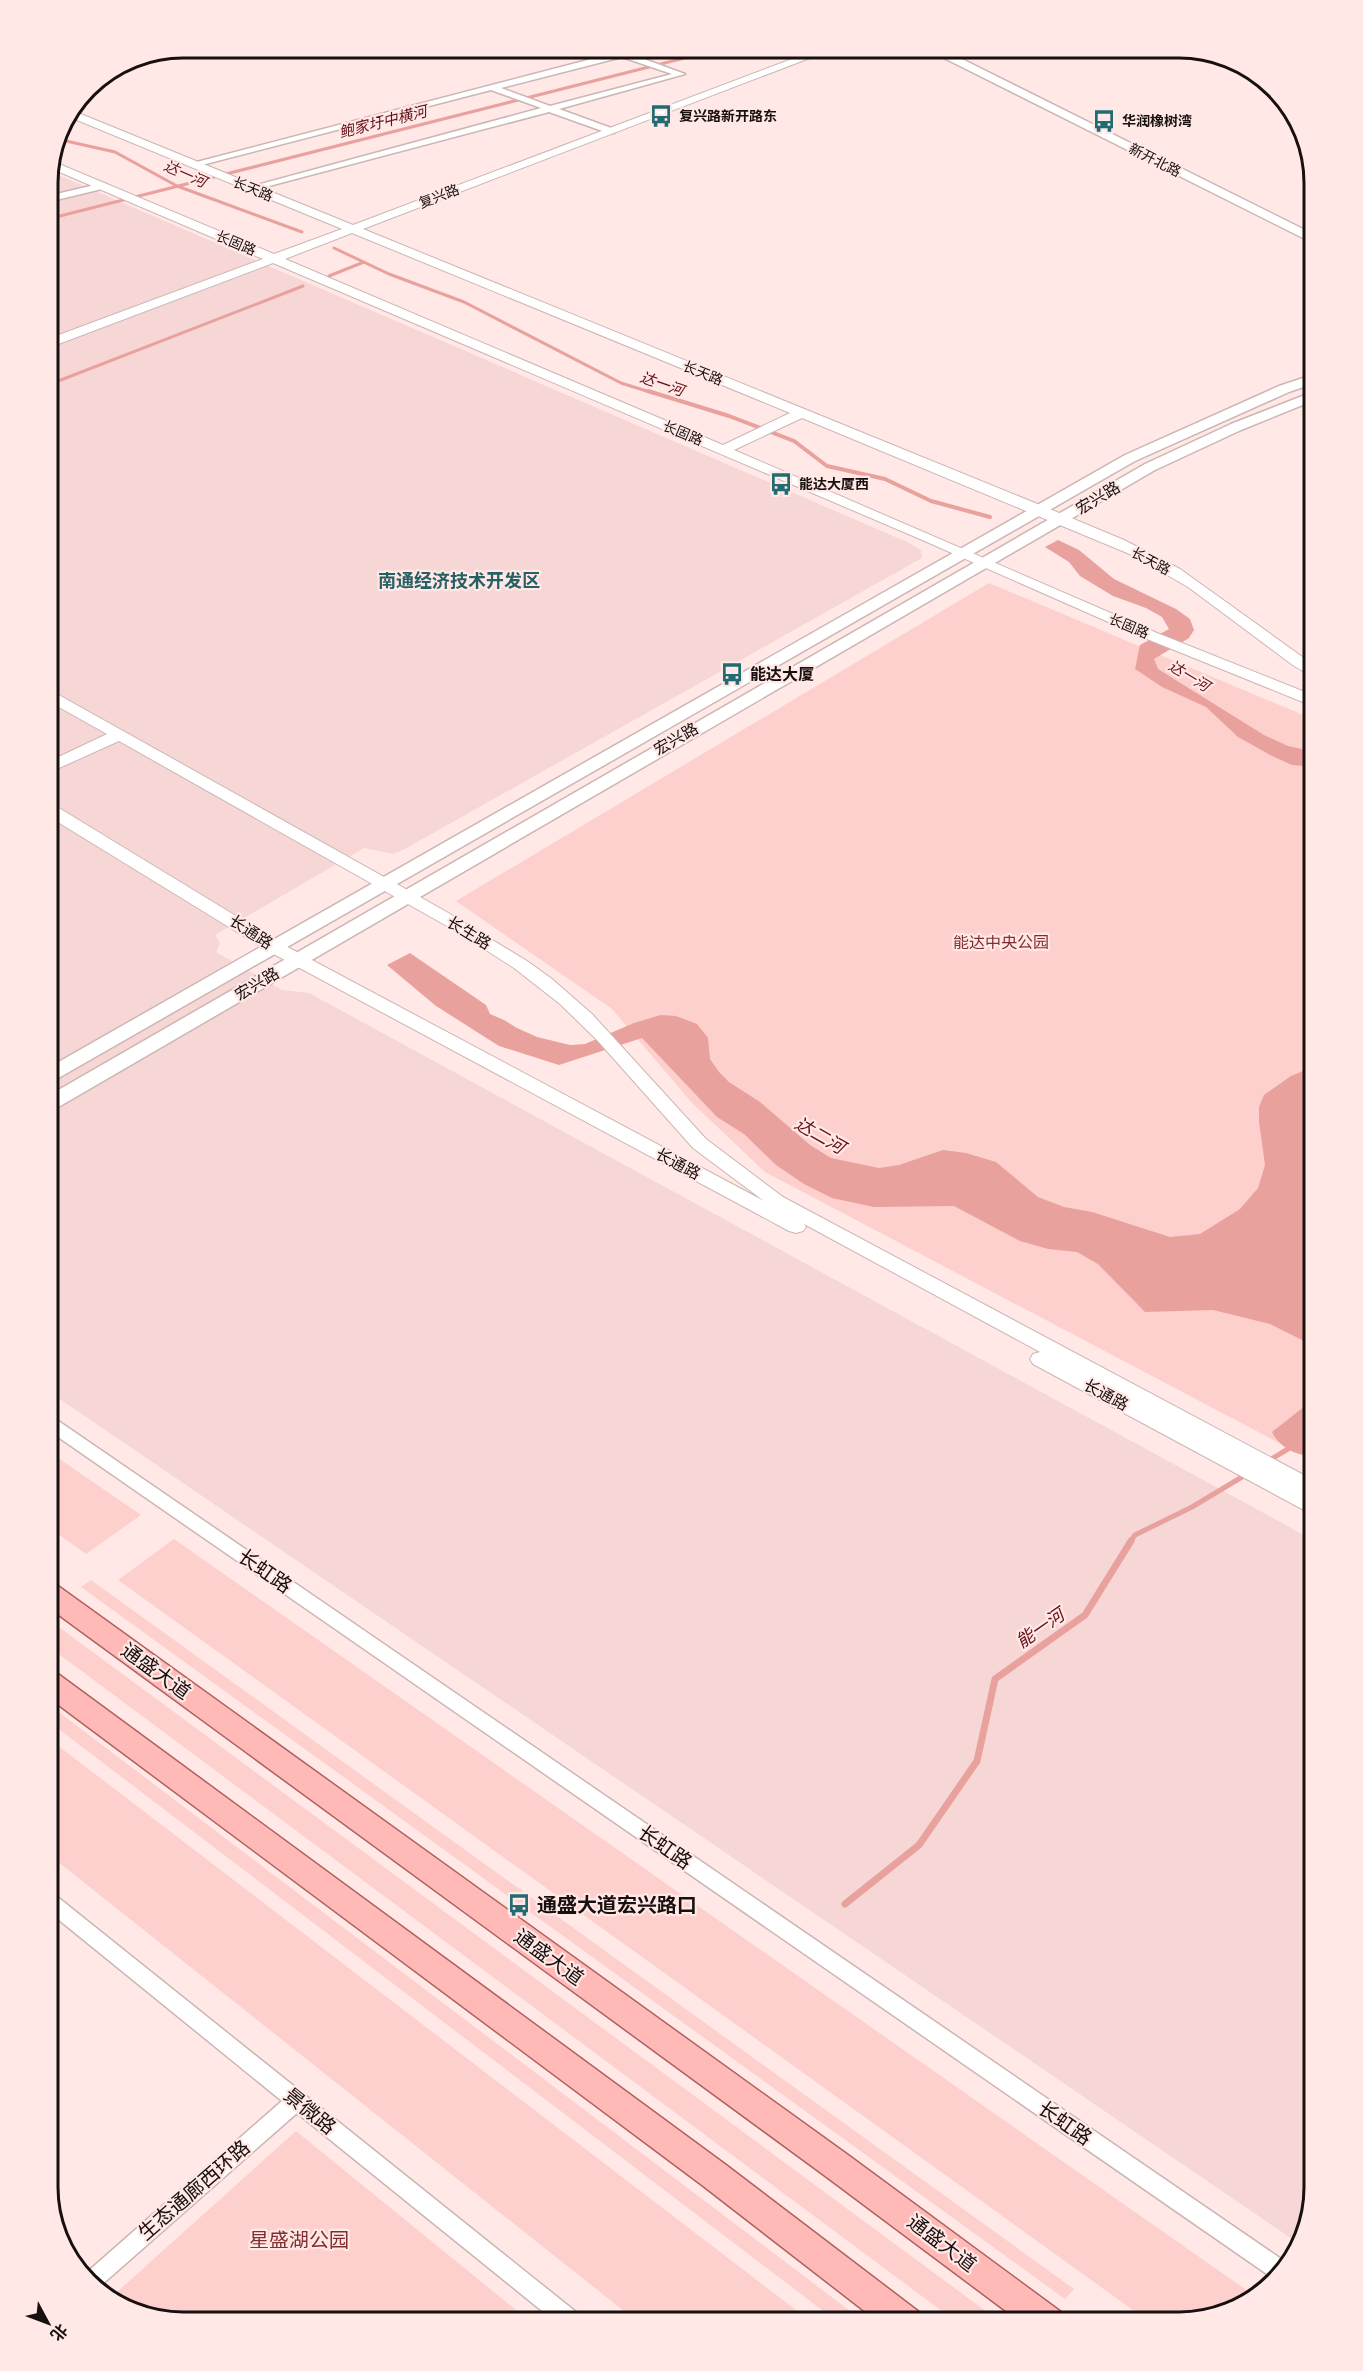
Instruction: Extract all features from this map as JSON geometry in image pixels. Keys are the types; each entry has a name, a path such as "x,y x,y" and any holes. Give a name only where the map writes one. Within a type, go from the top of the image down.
{"main road":[{"name":"新开北路","path":"952,59 1304,235"},
{"name":"新开北路","path":"964,59 1304,224"},
{"name":"宏兴路","path":"59,1070 1130,458 1263,398 1304,382"},
{"name":"宏兴路","path":"59,1098 1150,467 1236,427 1304,399"},
{"name":"通盛大道","path":"58,1600 836,2165 1034,2312"},
{"path":"58,1690 714,2175 893,2312"}],"street":[{"path":"194,164 605,58"},
{"path":"250,188 681,74 636,58"},
{"name":"复兴路","path":"608,130 790,59"},
{"name":"复兴路","path":"59,334 802,59"},
{"path":"493,88 608,130"},
{"name":"长天路","path":"78,116 1133,550 1193,584 1266,640 1304,666"},
{"name":"长固路","path":"60,168 723,450 1152,636 1304,698"},
{"path":"59,196 103,186"},
{"name":"复兴路","path":"59,340 269,257"},
{"path":"723,450 801,413"},
{"name":"长生路","path":"59,700 274,824 406,896 501,953 547,984 602,1034 692,1135 730,1168 776,1201 842,1237"},
{"path":"59,763 119,735"},
{"name":"长通路","path":"59,816 274,947 1304,1502"},
{"name":"长通路","path":"842,1237 1304,1485"},
{"name":"长虹路","path":"58,1429 1276,2268"},
{"name":"景微路","path":"58,1908 559,2312"},
{"name":"生态通廊西环路","path":"96,2277 297,2100"}],"shaded area":[{"path":"59,175 921,550 922,558 403,850 393,854 364,848 215,935 220,943 216,952 282,990 309,993 1304,1535 1304,2188 1300,2220 1293,2240 58,1398"},
{"path":"1058,540 1079,550 1114,579 1176,609 1190,619 1194,630 1189,638 1154,659 1158,669 1264,735 1288,746 1304,750 1304,766 1292,765 1238,737 1206,707 1162,687 1135,669 1140,645 1169,629 1162,617 1146,608 1113,596 1080,576 1069,562 1045,547"},
{"path":"410,953 486,1005 490,1014 537,1037 570,1045 585,1044 634,1023 661,1015 676,1016 697,1024 708,1038 710,1059 729,1082 760,1102 810,1145 831,1158 879,1168 899,1165 943,1150 966,1153 996,1162 1038,1197 1064,1207 1092,1212 1170,1237 1200,1234 1240,1209 1258,1188 1265,1165 1259,1107 1264,1095 1291,1076 1304,1071 1304,1341 1270,1324 1213,1310 1145,1312 1098,1264 1077,1252 1048,1249 1020,1241 954,1206 874,1207 832,1198 804,1184 776,1165 744,1134 717,1117 642,1038 559,1065 499,1046 436,1006 387,965"},
{"path":"1304,1407 1304,1454 1284,1447 1272,1432"}],"green space":[{"path":"293,271 295,271 919,538 805,491"},
{"name":"能达中央公园","path":"989,583 1304,715 1304,1456 765,1172 692,1103 612,1009 456,901"},
{"path":"58,1458 141,1515 86,1554 58,1534"},
{"path":"174,1539 1249,2292 1235,2300 1204,2310 1136,2312 118,1580"},
{"path":"91,1580 1074,2289 1065,2299 81,1587"},
{"path":"58,1627 987,2312 943,2312 58,1654"},
{"path":"58,1712 851,2312 825,2312 58,1729"},
{"path":"58,1746 799,2312 625,2312 58,1862"},
{"name":"星盛湖公园","path":"296,2131 518,2312 175,2312 143,2306 116,2293"}],"waterway":[{"name":"鲍家圩中横河","path":"178,186 683,58"},
{"name":"达一河","path":"66,141 115,152 178,186"},
{"name":"鲍家圩中横河","path":"59,216 178,186"},
{"name":"达一河","path":"178,186 302,232"},
{"name":"达一河","path":"334,248 364,262"},
{"path":"329,276 364,262"},
{"name":"达一河","path":"364,262 464,302 621,383 653,393"},
{"path":"59,381 303,286"},
{"name":"达一河","path":"648,391 729,416 794,441 827,466 885,479 931,501 990,517"},
{"name":"能一河","path":"1268,1461 1293,1446"},
{"name":"能一河","path":"1130,1542 1135,1535 1192,1507 1247,1474"},
{"name":"能一河","path":"845,1904 919,1845 977,1761 995,1679 1085,1615 1131,1541"}],"place":[{"name":"复兴路新开路东","path":"661,116"},
{"name":"华润橡树湾","path":"1104,121"},
{"name":"能达大厦西","path":"781,484"},
{"name":"能达大厦","path":"732,674"},
{"name":"通盛大道宏兴路口","path":"519,1905"}],"district":[{"name":"南通经济技术开发区","path":"459,580"}],"water label":[{"name":"达二河","path":"820,1135"}]}
